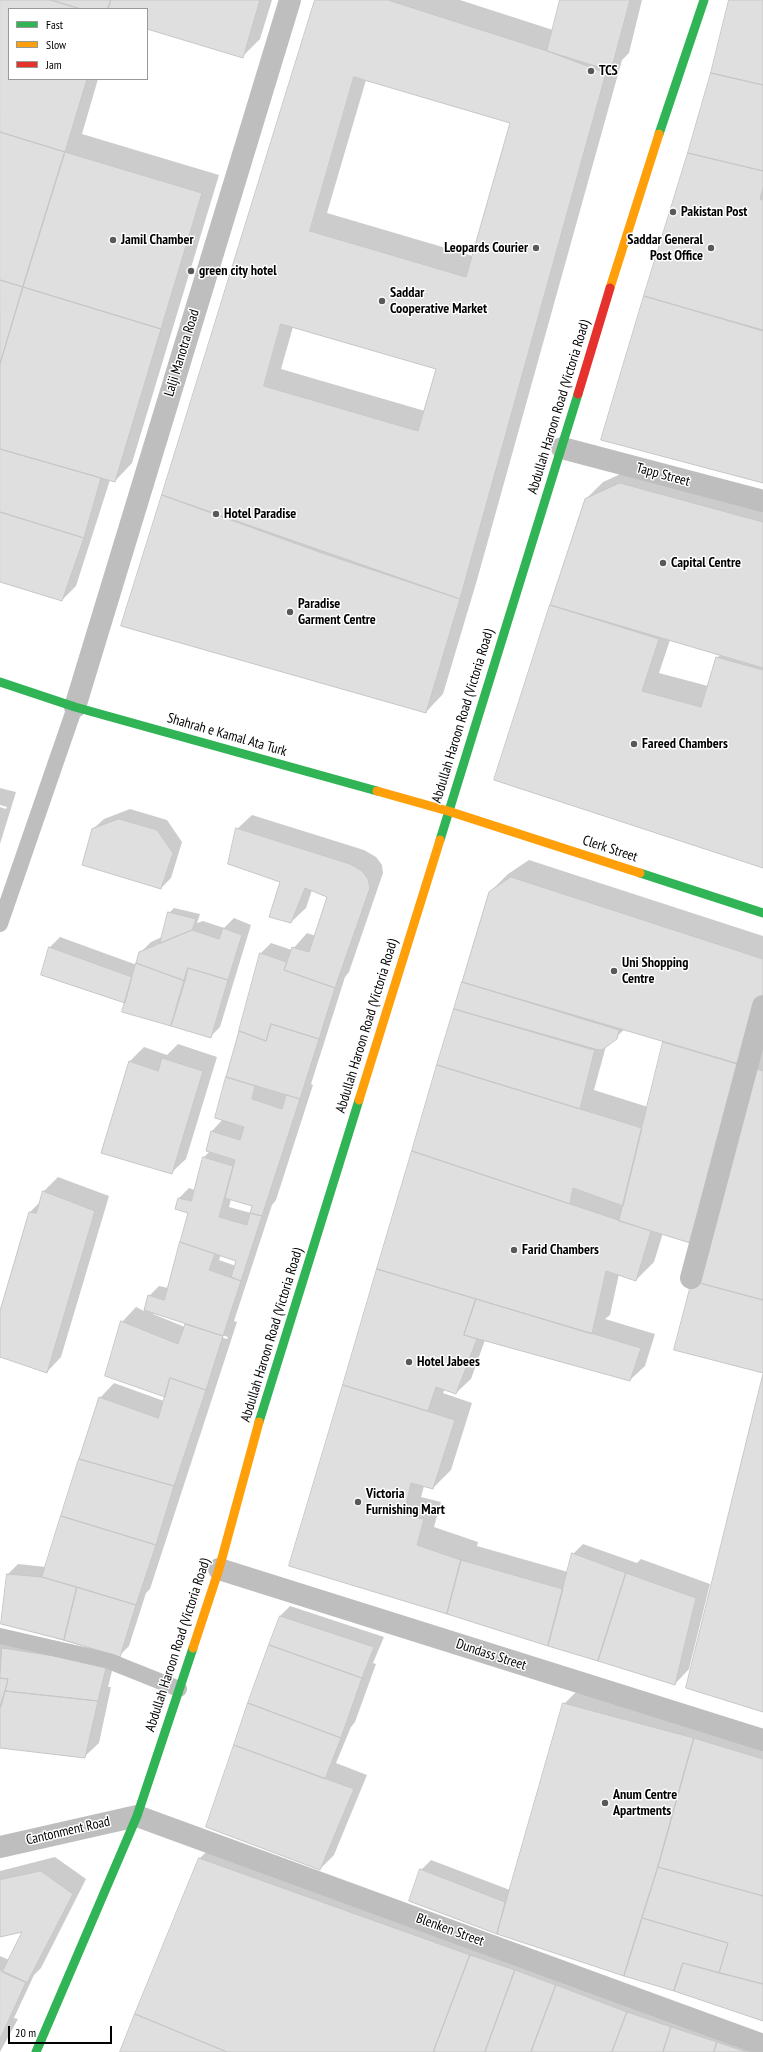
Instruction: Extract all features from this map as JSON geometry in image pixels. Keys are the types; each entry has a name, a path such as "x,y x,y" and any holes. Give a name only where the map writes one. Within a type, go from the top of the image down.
{"main road":[{"name":"Abdullah Haroon Road (Victoria Road)","path":"36,2052 137,1816 219,1569 262,1411 562,448 625,236 704,0"},
{"name":"Shahrah e Kamal Ata Turk","path":"0,682 75,707 448,812"},
{"name":"Clerk Street","path":"448,812 763,913"}],"street":[{"name":"Lalji Manotra Road","path":"75,707 290,0"},
{"name":"Tapp Street","path":"562,448 763,501"},
{"path":"691,1278 763,1006"},
{"name":"Dundass Street","path":"219,1569 763,1740"},
{"name":"Cantonment Road","path":"0,1847 137,1816"},
{"name":"Blenken Street","path":"137,1816 763,2045"}],"lane":[{"path":"0,924 75,707"},
{"path":"0,1636 109,1660 179,1689"}],"building":[{"path":"0,0 51,0 78,8 8,8 8,80 87,80 65,152 0,132"},
{"path":"51,0 111,0 108,8 78,8"},
{"path":"111,0 260,0 243,58 148,29 148,8 108,8"},
{"name":"Saddar Cooperative Market","path":"315,0 388,0 547,51 606,73 460,599 162,495","holes":["354,77 510,123 466,277 310,231","281,324 436,369 418,431 264,386"]},
{"path":"560,0 630,0 611,71 547,51"},
{"path":"729,0 763,0 763,85 711,73"},
{"path":"711,73 763,85 763,171 688,153"},
{"path":"0,132 65,152 23,287 0,280"},
{"name":"Jamil Chamber","path":"65,152 202,193 161,329 23,287"},
{"name":"Saddar General Post Office","path":"688,153 763,171 763,187 760,199 763,200 763,331 644,296"},
{"path":"0,280 23,287 0,364"},
{"path":"23,287 161,329 115,482 0,449 0,364"},
{"path":"644,296 763,330 763,483 601,440"},
{"path":"0,449 101,478 84,538 0,512"},
{"name":"Capital Centre","path":"620,483 763,522 763,668 550,605 585,499"},
{"name":"Paradise Garment Centre","path":"162,495 319,552 460,599 426,713 121,626"},
{"path":"0,512 84,538 62,601 0,582"},
{"name":"Fareed Chambers","path":"550,605 659,639 642,691 701,707 716,657 763,670 763,868 494,780"},
{"path":"119,819 157,830 173,853 161,889 82,865 92,829"},
{"path":"236,828 350,864 362,871 368,879 370,888 335,988 284,970 292,947 309,952 327,897 305,888 291,923 269,917 280,882 228,864"},
{"name":"Uni Shopping Centre","path":"511,877 763,959 763,1006 746,1066 462,982 489,892"},
{"path":"168,912 196,919 192,930 160,943"},
{"path":"223,928 242,935 228,980 188,968 185,981 136,963 139,952 192,930 219,939"},
{"path":"49,947 132,977 125,1003 41,975"},
{"path":"260,953 287,962 284,970 335,988 319,1039 271,1024 266,1041 239,1031"},
{"path":"136,963 185,981 171,1026 122,1012"},
{"path":"188,968 228,980 211,1038 171,1026"},
{"path":"462,982 619,1030 617,1039 602,1050 590,1049 454,1009"},
{"path":"454,1009 595,1049 580,1109 437,1065"},
{"path":"271,1024 319,1039 300,1099 226,1077 239,1031 266,1041"},
{"path":"663,1042 747,1067 700,1246 619,1221"},
{"path":"162,1058 203,1071 172,1174 101,1153 129,1061 158,1071"},
{"path":"437,1065 642,1128 623,1206 573,1188 570,1204 412,1151"},
{"path":"746,1066 763,1071 763,1300 692,1281"},
{"path":"226,1077 255,1086 252,1099 282,1109 286,1095 300,1099 262,1216 250,1213 252,1206 225,1198 235,1160 206,1151 211,1131 240,1140 244,1127 215,1118"},
{"name":"Farid Chambers","path":"412,1151 651,1231 636,1281 606,1271 592,1334 377,1269"},
{"path":"203,1157 233,1166 219,1217 247,1225 250,1213 262,1216 241,1281 231,1277 236,1261 180,1242 188,1213 175,1209 178,1198 191,1201"},
{"path":"43,1191 95,1211 47,1373 0,1357 0,1311 29,1212 36,1213"},
{"path":"180,1242 215,1254 209,1270 241,1281 223,1336 144,1310 148,1295 164,1300"},
{"name":"Hotel Jabees","path":"377,1269 476,1299 464,1335 477,1339 456,1394 436,1387 428,1411 343,1385"},
{"path":"692,1281 763,1300 763,1373 674,1350"},
{"path":"476,1299 641,1348 630,1381 464,1335"},
{"path":"121,1321 178,1344 185,1324 223,1336 206,1390 170,1378 165,1397 105,1376"},
{"path":"763,1374 763,1712 686,1688"},
{"path":"170,1378 206,1390 174,1486 79,1459 99,1397 158,1418"},
{"name":"Victoria Furnishing Mart","path":"343,1385 455,1420 433,1489 411,1483 404,1515 424,1519 417,1545 461,1560 447,1614 289,1566"},
{"path":"79,1459 174,1486 156,1545 61,1516"},
{"path":"61,1516 156,1545 136,1605 42,1577"},
{"path":"572,1553 626,1573 598,1661 548,1646"},
{"path":"461,1560 563,1589 548,1646 447,1614"},
{"path":"626,1573 696,1598 675,1685 598,1661"},
{"path":"7,1574 42,1577 77,1587 64,1640 1,1624"},
{"path":"77,1587 136,1605 120,1657 64,1640"},
{"path":"280,1616 374,1647 362,1678 269,1645"},
{"path":"269,1645 362,1678 341,1738 248,1703"},
{"path":"2,1648 107,1664 98,1701 5,1691 8,1679 0,1678"},
{"path":"0,1678 8,1679 1,1707 0,1707"},
{"path":"5,1691 98,1701 85,1758 0,1748 0,1707"},
{"path":"248,1703 341,1738 325,1779 234,1745"},
{"name":"Anum Centre Apartments","path":"563,1703 694,1738 658,1867 624,1976 497,1934"},
{"path":"694,1738 763,1759 763,1896 658,1867"},
{"path":"234,1745 354,1789 320,1870 206,1827"},
{"path":"199,1858 470,1955 433,2052 227,2052 135,2014"},
{"path":"658,1867 763,1896 763,1984 719,1973 728,1943 642,1918"},
{"path":"420,1869 505,1902 497,1934 409,1901"},
{"path":"41,1871 73,1894 27,1983 2,1972 22,1932 0,1937 0,1880"},
{"path":"642,1918 728,1943 719,1973 683,1963 674,1991 624,1976"},
{"path":"470,1955 515,1970 485,2052 435,2052 434,2051"},
{"path":"683,1963 763,1984 763,2021 674,1991"},
{"path":"0,1970 26,1982 1,2037 0,2037"},
{"path":"515,1970 556,1985 531,2052 485,2052"},
{"path":"556,1985 627,2012 612,2052 531,2052"},
{"path":"627,2012 671,2027 663,2052 612,2052"},
{"path":"135,2014 227,2052 120,2052"},
{"path":"671,2027 717,2042 714,2052 663,2052"},
{"path":"717,2042 746,2052 714,2052"}],"traffic: fast":[{"path":"659,134 704,0"},
{"path":"440,840 578,394"},
{"path":"0,682 75,707 377,791"},
{"path":"640,873 763,913"},
{"path":"259,1422 359,1100"},
{"path":"36,2052 137,1816 193,1648"}],"traffic: slow":[{"path":"610,288 659,134"},
{"path":"377,791 448,811 640,873"},
{"path":"359,1100 440,840"},
{"path":"193,1648 219,1569 259,1422"}],"traffic: jam":[{"path":"578,394 610,288"}],"place":[{"name":"TCS","path":"591,71"},
{"name":"Pakistan Post","path":"673,212"},
{"name":"Jamil Chamber","path":"113,240"},
{"name":"Leopards Courier","path":"536,248"},
{"name":"Saddar General Post Office","path":"711,248"},
{"name":"green city hotel","path":"191,271"},
{"name":"Saddar Cooperative Market","path":"382,301"},
{"name":"Hotel Paradise","path":"216,514"},
{"name":"Capital Centre","path":"663,563"},
{"name":"Paradise Garment Centre","path":"290,612"},
{"name":"Fareed Chambers","path":"634,744"},
{"name":"Uni Shopping Centre","path":"614,971"},
{"name":"Farid Chambers","path":"514,1250"},
{"name":"Hotel Jabees","path":"409,1362"},
{"name":"Victoria Furnishing Mart","path":"358,1502"},
{"name":"Anum Centre Apartments","path":"605,1803"}]}
